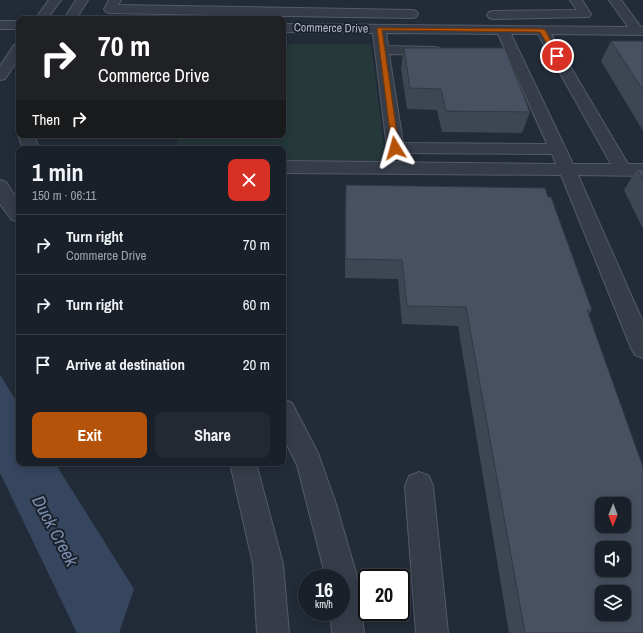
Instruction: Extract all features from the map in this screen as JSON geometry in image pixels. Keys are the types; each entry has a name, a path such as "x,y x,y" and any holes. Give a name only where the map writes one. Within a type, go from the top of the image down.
{"street":[{"path":"43,16 55,0"},
{"path":"72,16 82,0"},
{"path":"115,0 110,9 222,15 425,14"},
{"path":"484,30 479,15 585,14 576,0"},
{"path":"614,0 640,31"},
{"path":"0,25 16,26"},
{"name":"Commerce Drive","path":"286,28 640,31"},
{"path":"379,29 395,148 558,149"},
{"path":"503,30 567,169 643,348"},
{"path":"542,30 622,169"},
{"path":"382,50 444,51"},
{"path":"0,76 16,52"},
{"path":"498,52 513,53"},
{"path":"286,167 643,170"},
{"path":"0,186 6,199 16,211"},
{"path":"286,416 309,462 322,504 341,573 348,633"},
{"path":"244,466 268,564 273,633"},
{"path":"419,486 432,633"}],"shaded area":[{"path":"286,44 371,44 386,163 286,163 286,146 176,146 178,138 286,138"}],"water":[{"name":"Duck Creek","path":"0,375 16,400 16,466 57,466 134,589 119,633 77,633 0,473"}],"building":[{"path":"611,41 643,41 643,90"},
{"path":"404,48 505,48 530,112 446,111 441,89 410,88"},
{"path":"637,169 643,169 643,180"},
{"path":"346,185 545,188 548,197 551,197 592,310 587,310 643,467 643,633 525,633 466,307 407,306 402,260 346,259"}],"route":[{"path":"395,148 379,29 542,30 557,56"}]}
